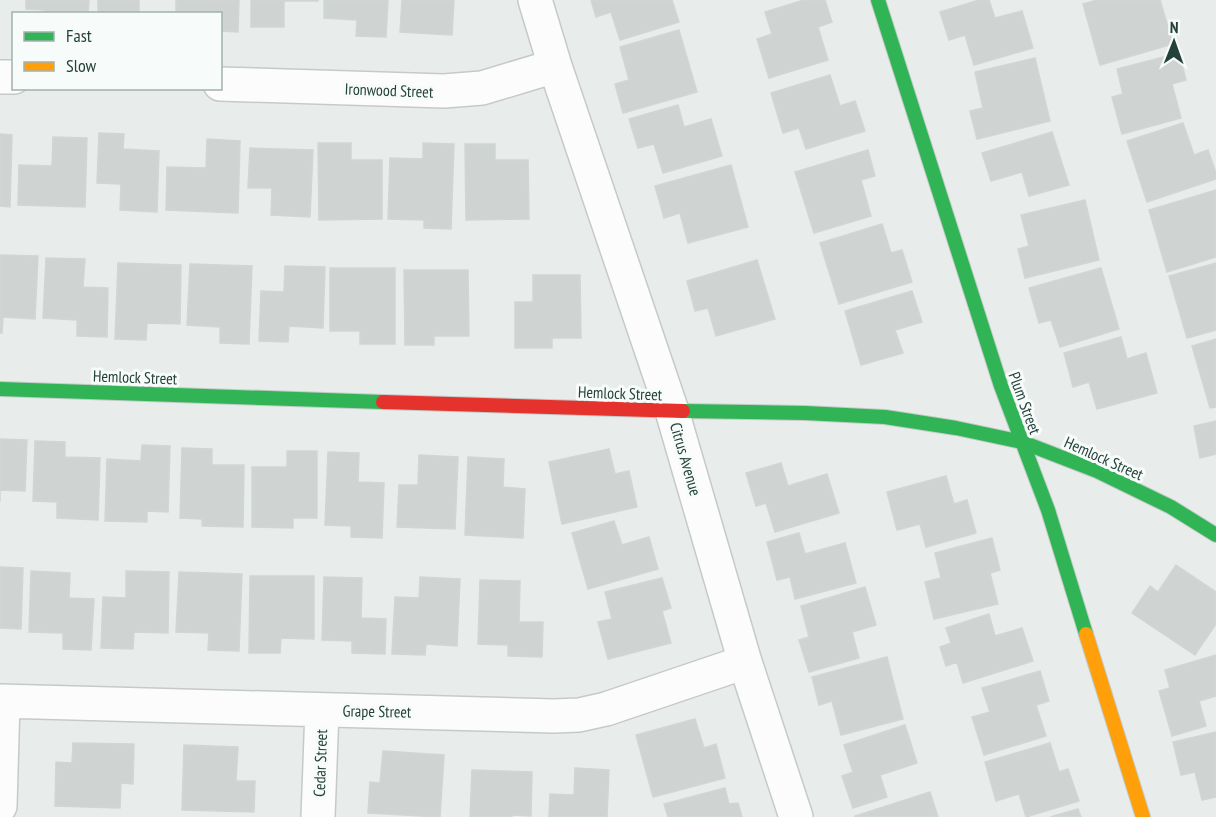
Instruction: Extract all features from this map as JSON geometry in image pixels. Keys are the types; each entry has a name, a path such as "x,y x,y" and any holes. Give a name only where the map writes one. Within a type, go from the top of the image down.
{"street":[{"name":"Citrus Avenue","path":"536,0 555,66 672,411 746,662 796,817"},
{"name":"Plum Street","path":"878,0 1001,386 1048,510 1143,817"},
{"name":"Ironwood Street","path":"222,84 444,91 482,88 555,66"},
{"name":"Hemlock Street","path":"0,389 885,417 956,428 1022,442 1097,471 1171,507 1216,535"},
{"name":"Grape Street","path":"2,701 579,715 606,709 746,662"},
{"path":"0,806 2,701"},
{"name":"Cedar Street","path":"318,817 322,710"}],"building":[{"path":"26,0 89,0 88,12 44,12 45,10 26,9"},
{"path":"98,0 139,0 139,12 98,12"},
{"path":"176,0 239,0 238,32 222,31 222,12 176,12"},
{"path":"251,0 318,1 284,1 284,27 251,27"},
{"path":"324,0 388,0 386,37 356,36 357,20 324,18"},
{"path":"402,0 454,0 452,35 400,32"},
{"path":"591,0 672,0 679,22 620,40 611,12 596,17"},
{"path":"804,0 825,0 832,22 818,27 828,60 769,78 757,39 772,34 765,12"},
{"path":"979,0 989,0 995,18 1022,11 1033,48 974,65 965,35 949,40 940,12"},
{"path":"1097,0 1160,0 1173,44 1100,65 1083,4"},
{"path":"679,30 697,92 623,113 615,84 629,80 620,47"},
{"path":"1179,53 1186,80 1172,84 1181,118 1122,134 1112,97 1123,94 1117,69"},
{"path":"1035,58 1050,121 977,139 970,111 983,108 975,72"},
{"path":"830,75 840,106 855,101 865,131 806,149 799,128 783,133 771,93"},
{"path":"678,105 684,127 711,119 722,156 663,173 654,144 638,148 629,119"},
{"path":"1183,123 1194,155 1208,150 1216,179 1147,202 1127,141"},
{"path":"1052,132 1069,185 1029,196 1022,172 991,181 982,153"},
{"path":"99,133 124,134 123,149 159,151 157,212 120,210 121,184 97,183"},
{"path":"0,134 12,135 10,207 0,206"},
{"path":"53,137 87,138 85,207 18,205 19,165 52,166"},
{"path":"207,139 240,141 238,213 166,210 167,167 206,168"},
{"path":"318,143 351,143 351,160 382,160 382,219 319,220"},
{"path":"423,143 454,144 451,229 424,228 424,220 388,219 390,158 423,159"},
{"path":"465,144 495,144 495,160 528,160 529,219 466,220"},
{"path":"250,148 313,150 310,217 271,215 272,188 248,188"},
{"path":"868,150 875,176 861,180 871,216 814,233 795,172"},
{"path":"731,165 748,227 688,243 680,213 664,218 655,186"},
{"path":"1216,190 1216,257 1167,272 1149,210"},
{"path":"1085,200 1099,260 1025,278 1018,249 1029,246 1021,215"},
{"path":"882,224 891,253 902,250 912,282 839,304 820,243"},
{"path":"0,255 38,256 35,319 3,317 2,333 0,333"},
{"path":"46,258 85,259 83,287 108,288 107,337 77,336 77,320 43,318"},
{"path":"757,260 775,319 716,336 708,308 695,311 687,281"},
{"path":"118,263 181,265 180,324 147,323 146,340 115,339"},
{"path":"1216,263 1216,330 1187,338 1169,276"},
{"path":"190,264 252,266 249,344 220,343 220,327 187,325"},
{"path":"285,266 325,267 323,328 289,326 288,342 259,341 261,291 284,292"},
{"path":"330,268 395,268 395,344 360,344 360,331 330,331"},
{"path":"1101,268 1119,329 1060,347 1051,320 1039,323 1029,288"},
{"path":"404,270 468,270 469,336 434,336 434,345 405,345"},
{"path":"533,275 580,275 581,338 552,338 552,348 515,348 515,302 533,302"},
{"path":"912,291 922,322 895,330 903,353 861,365 845,311"},
{"path":"1121,337 1127,359 1146,353 1157,393 1097,409 1089,382 1073,387 1064,353"},
{"path":"1216,339 1216,407 1210,408 1192,346"},
{"path":"1216,421 1216,454 1200,458 1194,426"},
{"path":"0,439 27,440 25,491 0,490"},
{"path":"35,441 65,442 65,457 100,458 98,520 57,518 57,502 33,501"},
{"path":"142,445 170,446 168,512 147,511 147,522 105,521 107,459 141,461"},
{"path":"182,448 212,449 212,465 244,465 243,527 202,526 202,519 180,518"},
{"path":"609,449 615,474 629,471 637,507 562,524 549,462"},
{"path":"287,451 317,451 317,518 293,518 293,528 252,527 252,467 287,467"},
{"path":"328,452 359,453 358,482 384,483 382,538 351,537 351,526 325,525"},
{"path":"419,455 458,457 455,529 397,527 399,485 418,485"},
{"path":"468,457 504,459 503,487 525,489 523,538 465,535"},
{"path":"781,463 788,486 827,474 839,513 775,532 766,503 756,506 746,473"},
{"path":"946,476 954,504 967,500 976,533 926,547 920,524 897,530 887,492"},
{"path":"614,521 622,545 649,537 658,569 588,589 572,533"},
{"path":"799,533 805,554 845,543 856,583 795,599 790,577 777,580 767,542"},
{"path":"992,538 1000,570 990,573 998,604 934,619 925,582 941,578 935,553"},
{"path":"1176,565 1216,592 1216,624 1195,655 1132,613 1150,586 1158,592"},
{"path":"0,567 23,568 21,629 0,628"},
{"path":"31,571 70,573 69,598 94,599 91,650 63,649 63,633 29,632"},
{"path":"126,571 169,572 168,633 134,632 133,649 101,648 103,597 126,598"},
{"path":"179,572 242,574 239,651 208,650 209,633 176,632"},
{"path":"250,576 314,576 314,639 281,638 280,653 249,653"},
{"path":"324,577 362,578 361,618 386,619 385,654 352,653 352,641 322,640"},
{"path":"420,577 460,579 457,646 426,644 425,655 392,654 395,597 419,598"},
{"path":"662,578 671,608 662,611 671,643 608,659 598,622 612,619 605,592"},
{"path":"480,580 520,581 519,622 543,622 542,657 508,656 508,645 478,644"},
{"path":"865,587 876,625 852,632 859,658 809,672 799,640 809,637 801,606"},
{"path":"989,614 995,636 1022,628 1033,661 963,683 957,662 946,666 940,647 951,643 946,628"},
{"path":"1216,655 1216,696 1199,701 1206,726 1172,736 1159,691 1170,688 1165,670"},
{"path":"887,657 903,719 841,735 832,701 819,705 812,677"},
{"path":"1040,671 1049,701 1036,705 1046,736 984,755 972,717 990,712 982,688"},
{"path":"695,719 704,748 716,744 725,778 653,797 636,735"},
{"path":"905,725 917,763 880,775 887,797 853,808 842,776 853,772 844,745"},
{"path":"1216,732 1216,797 1202,800 1195,772 1181,775 1173,742"},
{"path":"73,743 134,744 133,784 121,783 120,808 55,806 56,762 72,763"},
{"path":"1050,743 1059,772 1068,769 1079,801 1026,817 1019,794 996,801 985,762"},
{"path":"184,745 238,747 236,781 255,781 254,812 182,810"},
{"path":"383,751 444,755 440,817 368,813 370,782 380,783"},
{"path":"575,768 609,770 607,817 549,817 550,794 574,795"},
{"path":"472,770 532,772 531,816 470,817"},
{"path":"725,788 729,804 738,803 742,817 668,817 664,804"},
{"path":"930,792 938,817 855,816"},
{"path":"1078,809 1081,817 1050,817"}],"traffic: fast":[{"path":"878,0 1001,386 1048,510 1086,634"},
{"path":"0,389 383,402"},
{"path":"683,411 885,417 956,428 1022,442 1097,471 1171,507 1216,535"}],"traffic: slow":[{"path":"1086,634 1143,817"}],"traffic: jam":[{"path":"383,402 683,411"}]}
